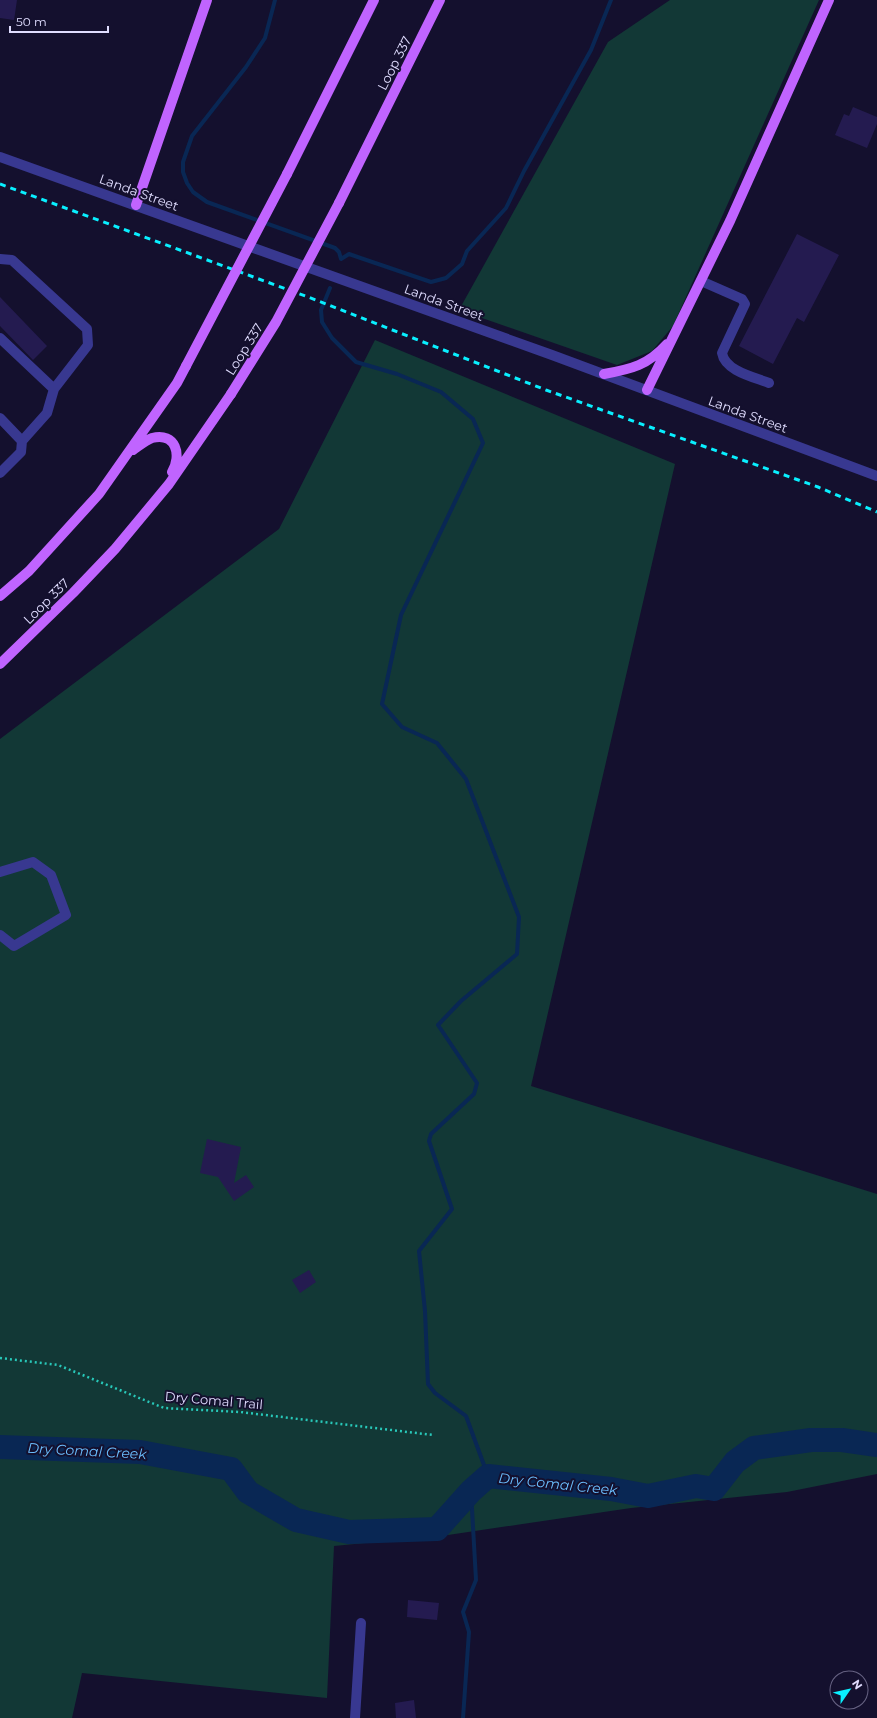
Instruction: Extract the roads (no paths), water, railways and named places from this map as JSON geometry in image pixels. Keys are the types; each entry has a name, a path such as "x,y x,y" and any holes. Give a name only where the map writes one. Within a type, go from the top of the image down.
{"main road":[{"path":"136,205 207,0"},
{"path":"0,596 29,571 94,499 128,454 177,383 287,174 374,0"},
{"name":"Loop 337","path":"0,664 54,613 110,555 162,492 231,394 276,322 339,203 440,0"},
{"path":"648,390 730,221 829,0"},
{"path":"604,374 640,366 653,358 673,338"},
{"path":"128,454 150,438 166,438 172,442 177,452 177,460 162,492"}],"street":[{"name":"Landa Street","path":"0,157 648,390 877,476"},
{"path":"0,259 12,260 87,329 88,345 54,389 47,413 22,441 20,452 0,473"},
{"path":"701,281 742,299 744,304 722,353 723,358 731,367 769,383"},
{"path":"0,338 54,389"},
{"path":"0,418 22,441"},
{"path":"0,872 33,862 51,875 66,915 14,946 0,935"},
{"path":"355,1718 361,1623"}],"waterway":[{"path":"275,0 265,38 246,67 192,136 183,162 183,172 187,183 193,192 207,202 335,248 339,252 341,259 349,254 431,282 446,278 462,264 467,251 506,208 524,171 591,50 611,0"},
{"path":"330,288 321,310 322,322 332,338 356,362 397,374 441,392 473,419 483,443 401,615 382,704 402,727 437,743 466,779 519,917 517,954 461,1001 438,1025 477,1083 474,1094 431,1134 429,1141 452,1209 419,1251 425,1311 428,1384 435,1393 466,1416 488,1476"},
{"name":"Dry Comal Creek","path":"0,1447 140,1452 231,1469 248,1492 296,1520 349,1532 437,1529 471,1491 488,1476 611,1489 648,1496 696,1486 714,1489 735,1462 754,1448 811,1440 842,1440 877,1445"},
{"path":"463,1718 469,1632 463,1612 476,1580 471,1491"}],"railway":[{"path":"0,184 308,297 546,390 818,487 877,512"}]}
